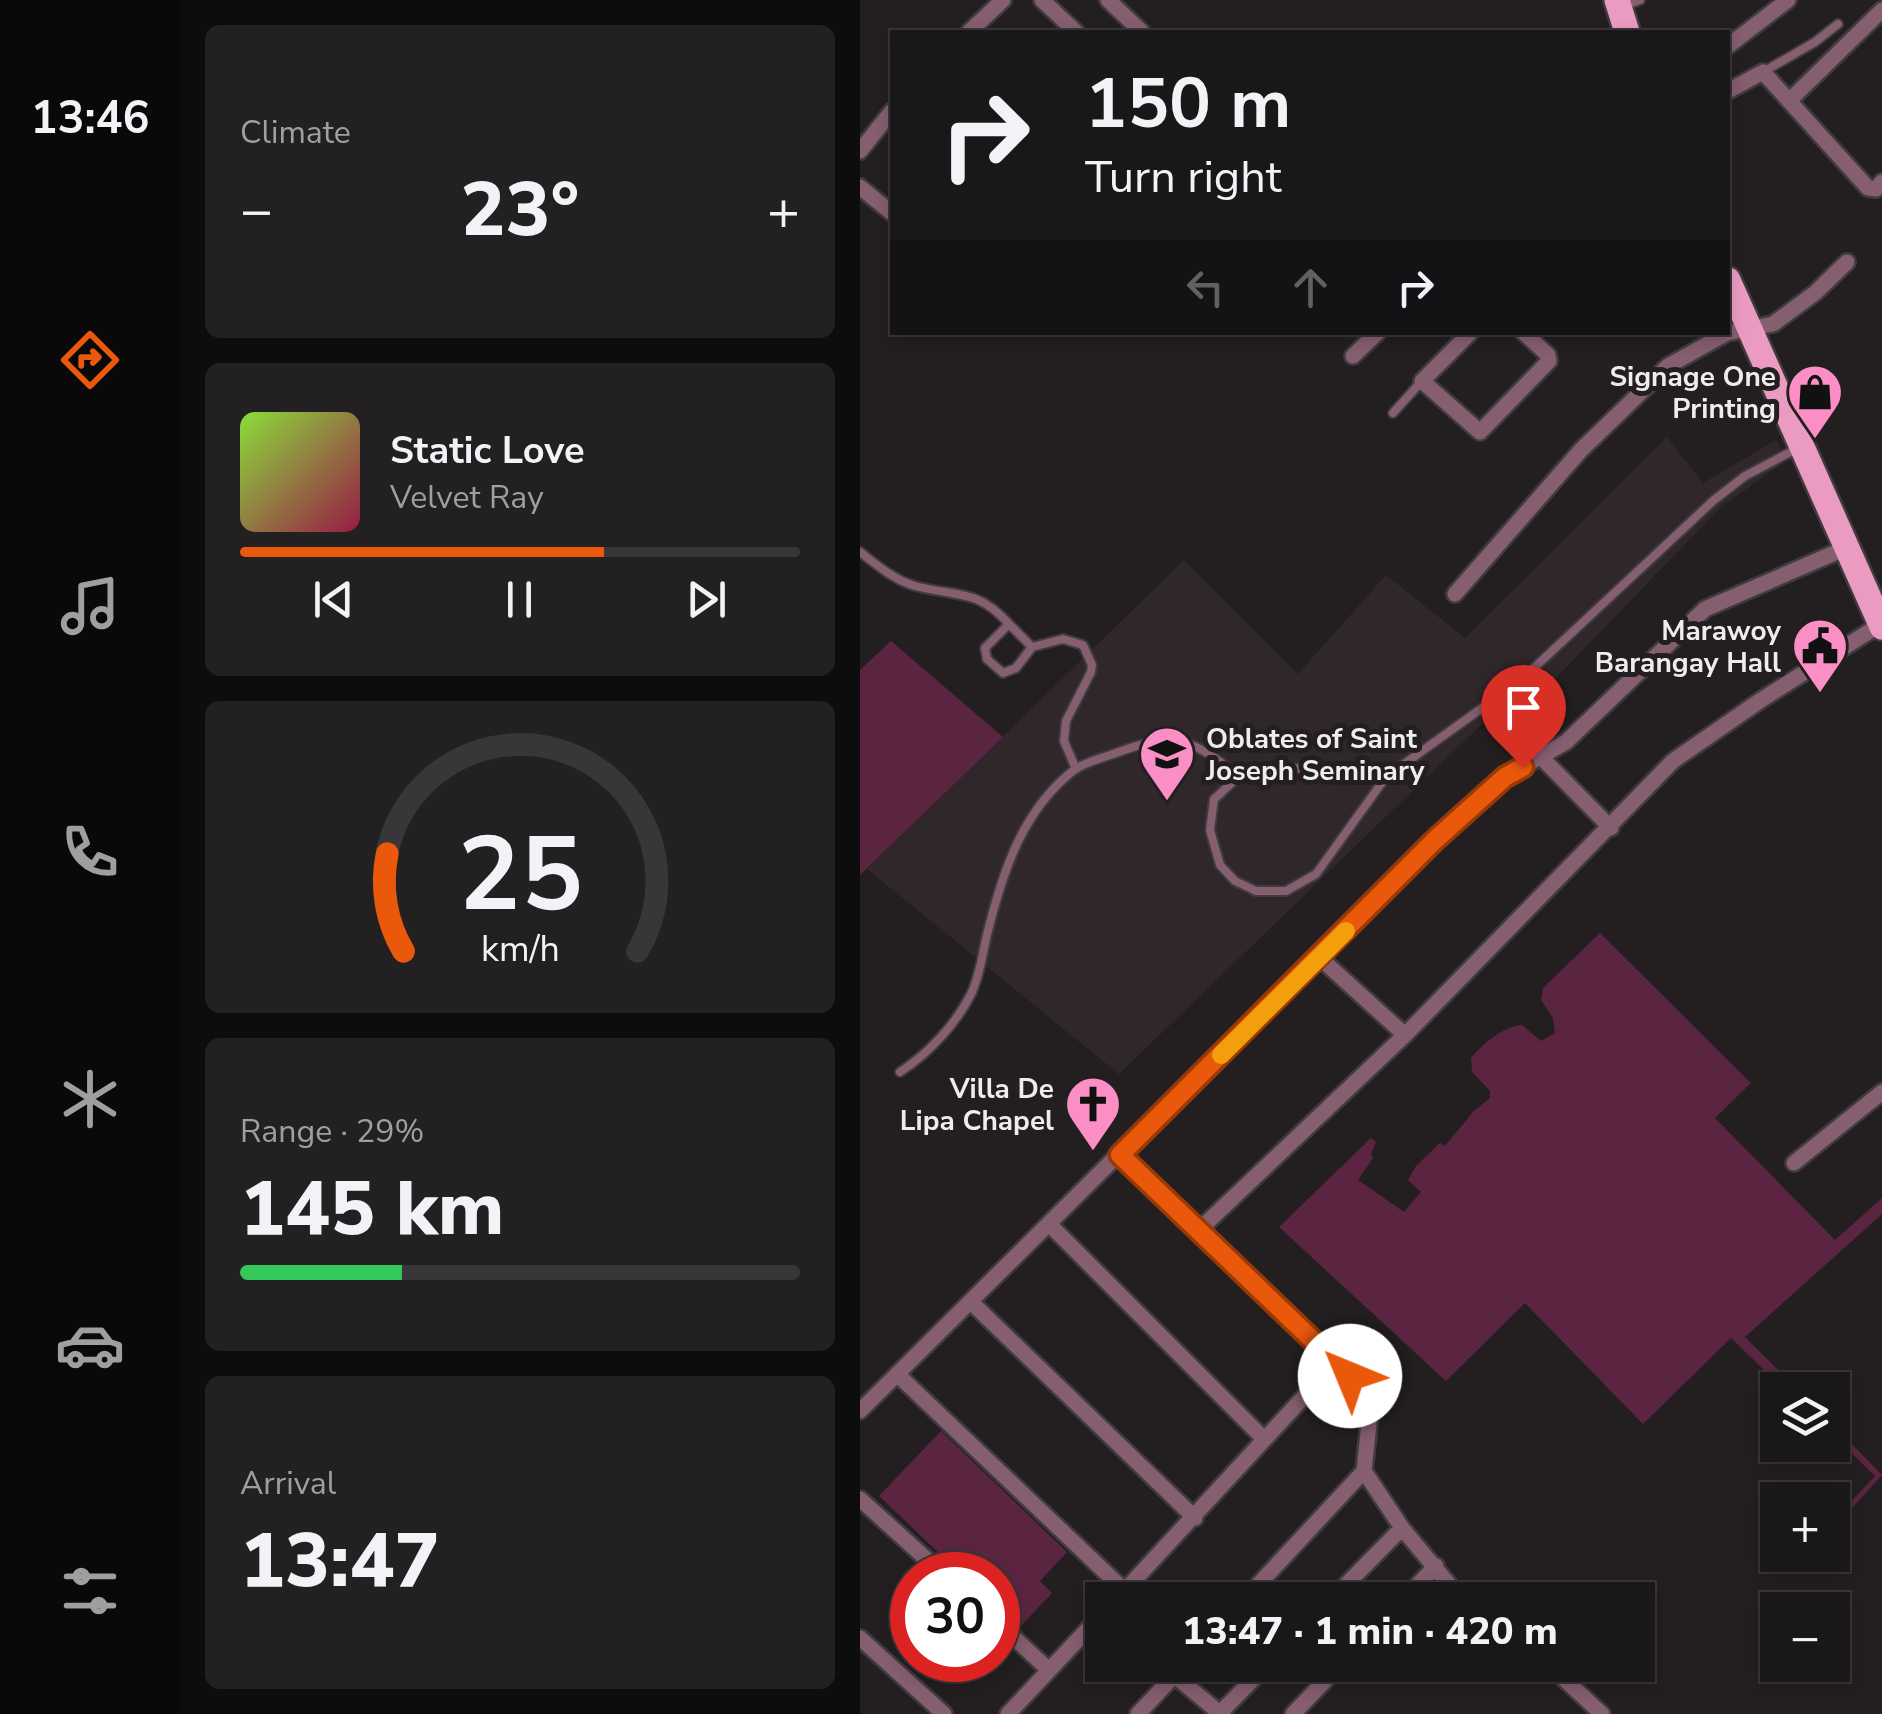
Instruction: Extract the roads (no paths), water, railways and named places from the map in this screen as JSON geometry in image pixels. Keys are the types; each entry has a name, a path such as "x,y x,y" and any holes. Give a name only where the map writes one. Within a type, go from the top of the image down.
{"main road":[{"path":"1625,2 1627,30"},
{"path":"1730,285 1800,448 1879,612"}],"street":[{"path":"971,30 1003,0"},
{"path":"1042,0 1074,30"},
{"path":"1108,0 1140,30"},
{"path":"1730,44 1788,0"},
{"path":"1790,100 1882,10"},
{"path":"1730,90 1763,72 1868,188 1876,188 1882,182"},
{"path":"860,151 890,113"},
{"path":"860,187 890,212"},
{"path":"1730,333 1773,324 1815,294 1847,262"},
{"path":"1353,356 1375,335"},
{"path":"1468,335 1422,381 1480,432 1549,361 1548,355 1526,335"},
{"path":"1455,594 1582,450 1650,382 1668,366 1724,335"},
{"path":"860,1411 1436,839 1505,777 1566,742 1705,609 1846,548"},
{"path":"1199,1230 1405,1036 1673,761 1879,612"},
{"path":"1540,757 1611,828"},
{"path":"1320,958 1405,1036"},
{"path":"1794,1164 1882,1092"},
{"path":"1120,1155 1337,1361 1371,1404 1364,1472 1261,1582"},
{"path":"1049,1224 1264,1439"},
{"path":"971,1302 1195,1518"},
{"path":"1133,1582 1337,1361"},
{"path":"897,1374 1108,1582"},
{"path":"1364,1472 1446,1582"},
{"path":"860,1499 919,1552"},
{"path":"1349,1582 1402,1528"},
{"path":"1420,1582 1436,1566"},
{"path":"1008,1714 1085,1632"},
{"path":"860,1638 944,1714"},
{"path":"1020,1643 1049,1670"},
{"path":"1138,1714 1168,1682"},
{"path":"1190,1682 1220,1714 1251,1682"},
{"path":"1293,1714 1324,1682"},
{"path":"1567,1682 1602,1714"}],"lane":[{"path":"1763,72 1838,24"},
{"path":"1393,413 1422,381"},
{"path":"1386,777 1351,770 1294,768 1240,777 1214,799 1210,830 1220,865 1235,881 1256,891 1286,891 1316,874 1386,777 1522,680 1714,500 1745,476 1800,448"},
{"path":"860,552 892,576 914,586 946,590 994,606 1032,646"},
{"path":"1009,624 984,648 984,654 999,672 1008,673 1032,646 1063,640 1083,645 1090,658 1091,672 1066,721 1064,741 1076,768"},
{"path":"900,1072 918,1060 954,1020 972,992 995,905 1018,840 1030,815 1076,768 1143,743 1166,740 1194,743 1240,777"}],"place":[{"name":"Signage One Printing","path":"1815,441"},
{"name":"Marawoy Barangay Hall","path":"1820,695"},
{"name":"Oblates of Saint Joseph Seminary","path":"1167,803"},
{"name":"Villa De Lipa Chapel","path":"1093,1153"}]}
